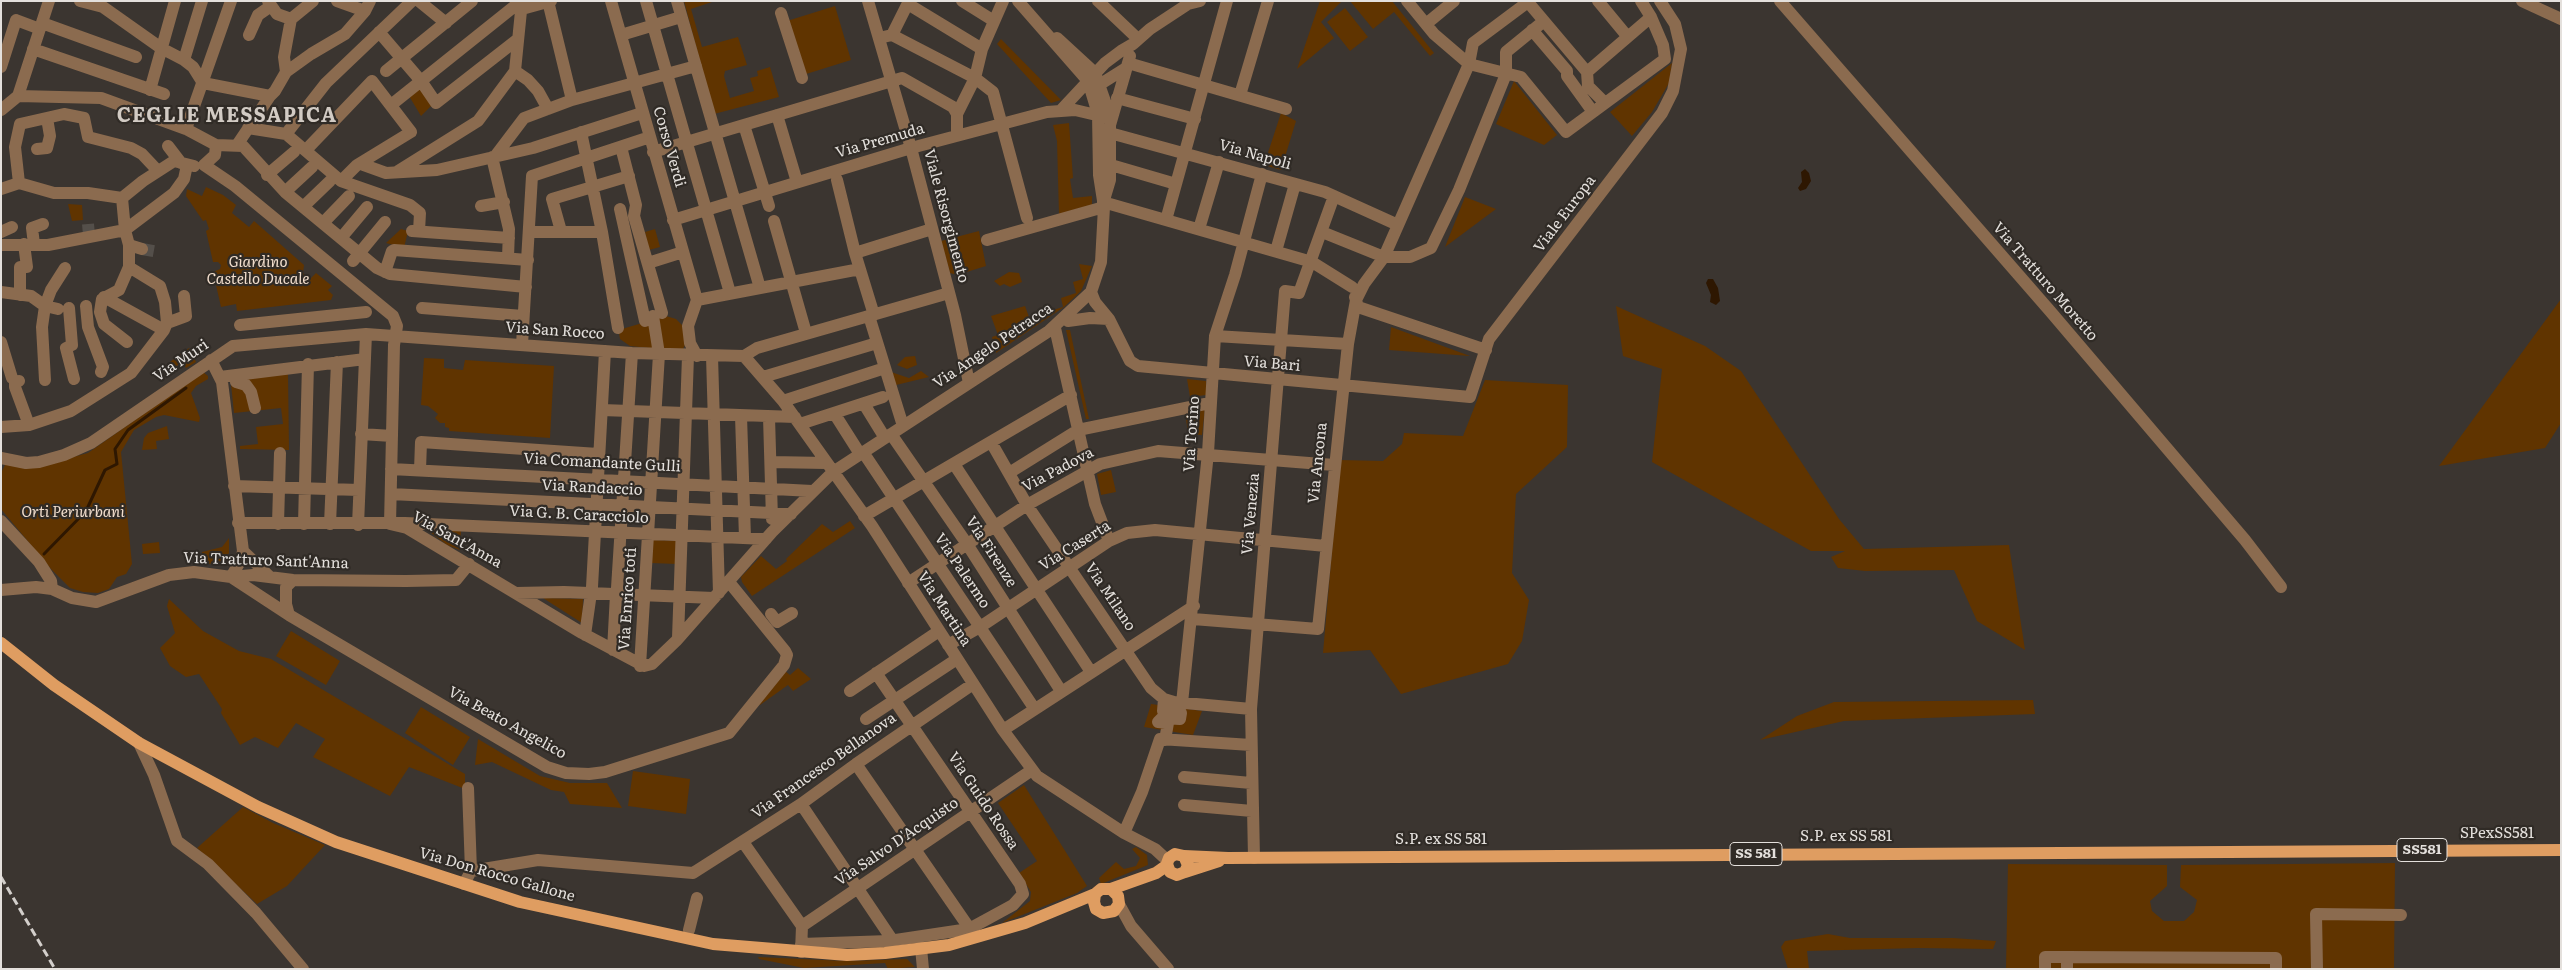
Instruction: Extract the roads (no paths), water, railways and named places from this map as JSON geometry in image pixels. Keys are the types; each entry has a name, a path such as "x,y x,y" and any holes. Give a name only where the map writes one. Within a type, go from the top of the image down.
{"main road":[{"name":"Via Don Rocco Gallone","path":"1,643 54,685 140,743 258,807 336,842 520,902 677,937 739,948 802,948 847,954 949,944 972,933 1025,923 1095,894"},
{"name":"SPexSS581","path":"2284,851 2561,850"},
{"name":"S.P. ex SS 581","path":"1175,864 1228,858 2284,851"},
{"path":"1064,908 1101,912 1114,911 1116,898 1156,873 1175,864"},
{"path":"1101,912 1094,902 1095,894 1101,890 1116,898"}],"street":[{"path":"18,96 49,1"},
{"path":"80,1 109,6 161,48 193,67 203,83 270,96"},
{"path":"150,90 175,1"},
{"path":"184,60 202,1"},
{"path":"186,129 231,1"},
{"path":"286,72 284,57 291,19 313,1"},
{"path":"337,1 368,6"},
{"path":"286,134 326,83 412,1"},
{"path":"419,1 446,22"},
{"path":"391,105 522,4 549,1 572,100"},
{"name":"Corso Verdi","path":"612,1 642,113 697,300"},
{"path":"646,1 730,293"},
{"path":"677,1 760,288"},
{"name":"Viale Risorgimento","path":"868,1 911,148 949,293 969,383"},
{"path":"962,1 994,21"},
{"path":"957,114 975,78 982,49 1003,1"},
{"path":"1018,1 1044,28 1064,56 1094,80 1105,123 1111,166 1110,180 1104,204"},
{"path":"1062,109 1094,80 1120,51 1136,42 1150,29 1188,4 1200,1"},
{"path":"1166,220 1227,1"},
{"path":"1240,94 1268,1"},
{"path":"1407,1 1426,24 1469,64 1521,77 1566,132 1665,58 1663,45 1651,17 1641,1"},
{"path":"1426,24 1454,1"},
{"path":"1598,1 1627,36"},
{"name":"Viale Europa","path":"1470,397 1489,339 1662,112 1673,91 1682,49 1675,24 1660,1"},
{"name":"Via Tratturo Moretto","path":"1780,1 2050,311 2245,540 2282,587"},
{"path":"2522,1 2561,19"},
{"path":"386,71 468,2"},
{"path":"892,36 909,2 982,49"},
{"path":"1486,350 1358,307 1356,300 1358,286 1384,257 1469,64 1473,43 1527,2 1587,72 1588,86 1605,103"},
{"path":"249,35 258,15 269,3 277,14 291,19"},
{"path":"396,173 478,121 515,71 522,4"},
{"path":"1107,4 1136,42"},
{"path":"237,145 270,96 275,92 286,72 310,54 345,34 368,6"},
{"path":"781,13 802,78"},
{"path":"621,35 681,17"},
{"path":"1587,72 1651,17"},
{"path":"3,63 16,20 41,26 136,57"},
{"path":"1322,232 1384,257 1410,257 1431,248 1459,190 1506,74 1506,52 1544,21"},
{"path":"1532,30 1567,71 1567,76 1594,112"},
{"path":"379,32 421,80 436,103 518,39"},
{"path":"879,38 892,36 975,78 993,92 1027,218"},
{"path":"1104,204 1100,183 1105,123 1117,98 1136,42"},
{"path":"33,50 164,94"},
{"path":"1094,80 1127,65 1204,83 1286,109"},
{"path":"494,156 524,118 572,100 696,66"},
{"path":"515,71 528,80 538,91 548,109"},
{"path":"654,152 902,78 954,107 957,114 957,136"},
{"path":"267,175 300,151 372,81 411,132 336,181 304,206"},
{"path":"2,107 18,96 101,98 186,129 216,145 243,146 267,175 341,238 356,257 387,273 526,287"},
{"path":"1117,98 1194,119"},
{"name":"Via Premuda","path":"673,220 911,148 1062,109 1105,123"},
{"path":"361,164 386,173 437,170 533,148 642,113"},
{"path":"20,183 15,147 20,124 64,114 84,118 88,137 132,148 142,154 158,171"},
{"path":"777,115 797,182"},
{"path":"37,149 47,148 50,136 47,118"},
{"name":"Via Napoli","path":"1105,123 1186,153 1334,196 1398,225"},
{"path":"744,125 769,206"},
{"path":"248,128 286,134 300,151 336,181 410,205 420,213 415,231 509,238"},
{"path":"581,132 591,187 602,232 618,328"},
{"path":"522,345 531,232 532,176 650,137"},
{"path":"204,165 215,155 216,145"},
{"path":"1,245 48,245 125,230 174,193 184,179 184,164 168,146"},
{"path":"621,147 636,205 634,216 648,263 653,316"},
{"path":"494,156 504,202 509,238 508,258"},
{"path":"1,189 20,183 54,193 88,193 122,198 174,161 184,164 204,165 284,225 368,297 389,311 400,329"},
{"path":"1199,229 1218,162"},
{"path":"1111,166 1176,184"},
{"path":"285,192 312,167"},
{"name":"Via Torino","path":"1182,703 1193,619 1208,453 1215,336 1244,242 1262,174"},
{"path":"561,232 552,198 629,176"},
{"path":"837,180 877,343 903,426"},
{"path":"1276,251 1295,184"},
{"path":"323,223 349,196"},
{"name":"Via Venezia","path":"1254,858 1251,709 1285,291 1299,293 1312,262 1334,196"},
{"path":"2,294 30,296 45,306 65,309 86,306 102,301 119,290 136,247 125,230 122,198"},
{"path":"481,206 504,202"},
{"path":"987,240 1104,204 1312,262 1358,286"},
{"name":"Via Angelo Petracca","path":"642,666 652,664 678,638 812,491 830,468 862,453 1052,330 1093,297 1100,269 1104,204"},
{"path":"598,215 636,205"},
{"path":"341,238 367,207"},
{"path":"620,209 653,316"},
{"path":"774,221 806,333"},
{"path":"356,257 385,222"},
{"path":"20,295 20,267 27,267 32,228 43,224"},
{"path":"855,252 932,229"},
{"path":"531,232 602,232"},
{"path":"387,273 392,251 394,250 528,260"},
{"path":"648,263 683,252"},
{"path":"129,267 160,286 165,302 165,327"},
{"path":"45,380 42,327 45,306 50,290 65,268"},
{"path":"678,638 678,597 684,508 687,414 693,356 688,326 697,300 860,269"},
{"path":"744,356 757,348 949,293"},
{"path":"1,427 28,425 70,412 130,373 165,327 186,316 184,296"},
{"path":"1093,297 1068,321 1052,330 1071,395 1094,504 1109,541"},
{"name":"Via Bari","path":"1093,297 1106,315 1130,361 1138,366 1213,375 1470,397"},
{"name":"Via Ancona","path":"1258,623 1318,629 1343,386 1356,300"},
{"path":"102,301 165,327"},
{"path":"102,301 101,319 104,324 127,342"},
{"path":"86,306 88,327 103,367 100,372"},
{"path":"422,308 523,316"},
{"path":"65,309 72,345 66,348 74,379"},
{"path":"240,325 366,312"},
{"path":"1068,321 1106,315"},
{"name":"Via Enrico toti","path":"642,666 644,595 659,354 653,316"},
{"name":"Via Muri","path":"1,458 26,463 39,462 64,455 91,443 233,346 366,334 400,329"},
{"name":"Via San Rocco","path":"400,329 522,345 632,353 744,356"},
{"name":"Via Sant'Anna","path":"400,329 392,436 390,524 407,528 585,635 642,666"},
{"path":"358,525 366,334"},
{"path":"1215,336 1348,344"},
{"path":"1,342 12,376 16,382 14,387 28,425"},
{"path":"763,377 877,343"},
{"path":"585,635 591,590 605,351"},
{"path":"613,650 632,353"},
{"path":"516,593 591,590 678,597 716,596 718,485 712,356"},
{"name":"Via Martina","path":"744,356 798,421 864,516 1003,730 1037,776 1124,833 1148,845 1175,864"},
{"path":"220,376 299,368 308,364 364,359"},
{"path":"212,360 220,376 243,550 241,560 231,577"},
{"path":"330,524 337,362"},
{"path":"304,524 308,364"},
{"path":"783,401 885,368"},
{"path":"236,382 246,385 251,392 255,408"},
{"path":"864,516 1071,395"},
{"path":"602,410 769,417 798,421 834,413 883,398"},
{"path":"1009,472 1078,430 1210,403"},
{"name":"Via Firenze","path":"864,404 967,544 1061,691"},
{"name":"Via Palermo","path":"834,413 894,498 1034,708"},
{"path":"742,416 745,538"},
{"path":"769,417 772,512 769,536"},
{"path":"361,434 392,436"},
{"path":"420,470 421,442 598,454"},
{"name":"Via Milano","path":"991,442 1027,505 1151,688 1164,699 1163,711 1181,714 1180,719 1162,718 1158,722 1168,723 1165,740"},
{"name":"Via Padova","path":"908,583 1027,505 1100,464 1158,451 1208,453 1334,465"},
{"path":"278,524 280,453"},
{"path":"771,462 830,468"},
{"path":"954,464 1038,588 1091,672"},
{"name":"Via Comandante Gulli","path":"391,469 812,491"},
{"path":"234,486 359,490"},
{"name":"Via Randaccio","path":"391,494 791,514"},
{"path":"1,521 39,562 51,581 52,589"},
{"name":"Via G. B. Caracciolo","path":"238,523 358,525 405,523 718,538 769,536"},
{"name":"Via Caserta","path":"948,645 1008,609 1109,541 1127,532 1155,530 1326,546"},
{"path":"243,550 269,576"},
{"name":"Via Tratturo Sant'Anna","path":"1,590 36,587 52,589 72,598 96,602 169,575 194,572 231,577 269,576 293,580 456,580 469,564"},
{"name":"Via Beato Angelico","path":"231,577 289,615 547,767 566,773 588,774 605,772 729,733 784,665 787,655 729,582"},
{"path":"289,615 286,604 286,587 293,580"},
{"path":"1003,730 1034,708 1194,606"},
{"path":"771,614 777,622 792,613"},
{"path":"1193,619 1258,623"},
{"path":"850,691 939,631"},
{"path":"866,719 957,659"},
{"name":"Via Guido Rossa","path":"876,673 1020,884 1023,894 1013,905 972,933"},
{"name":"Via Francesco Bellanova","path":"472,871 538,860 693,873 801,804 973,684"},
{"path":"1164,699 1182,703 1251,709"},
{"path":"1124,833 1142,792 1160,739 1251,745"},
{"path":"140,743 154,775 176,841 208,864 256,913 303,969"},
{"path":"743,842 802,926 802,948 972,933 856,764"},
{"name":"Via Salvo D'Acquisto","path":"802,926 1032,770"},
{"path":"1184,777 1251,783"},
{"path":"464,884 472,871 468,788"},
{"path":"801,804 894,940"},
{"path":"1184,805 1252,811"},
{"path":"689,930 697,898"},
{"path":"1116,898 1131,926 1168,969"},
{"path":"1101,912 1131,926"},
{"path":"2317,969 2316,914 2401,915"},
{"path":"921,948 923,969"},
{"path":"2045,969 2045,957 2067,963 2173,963 2276,958 2276,969"}],"waterway":[{"path":"44,554 86,511 105,470 117,464 115,449 128,430 186,388"}],"tunnel":[{"path":"88,224 89,235"},
{"path":"142,249 159,252"}],"railway":[{"path":"1,877 55,969"}],"district":[{"name":"CEGLIE MESSAPICA","path":"227,116"}],"park label":[{"name":"Giardino Castello Ducale","path":"258,272"},
{"name":"Orti Periurbani","path":"73,513"}]}
